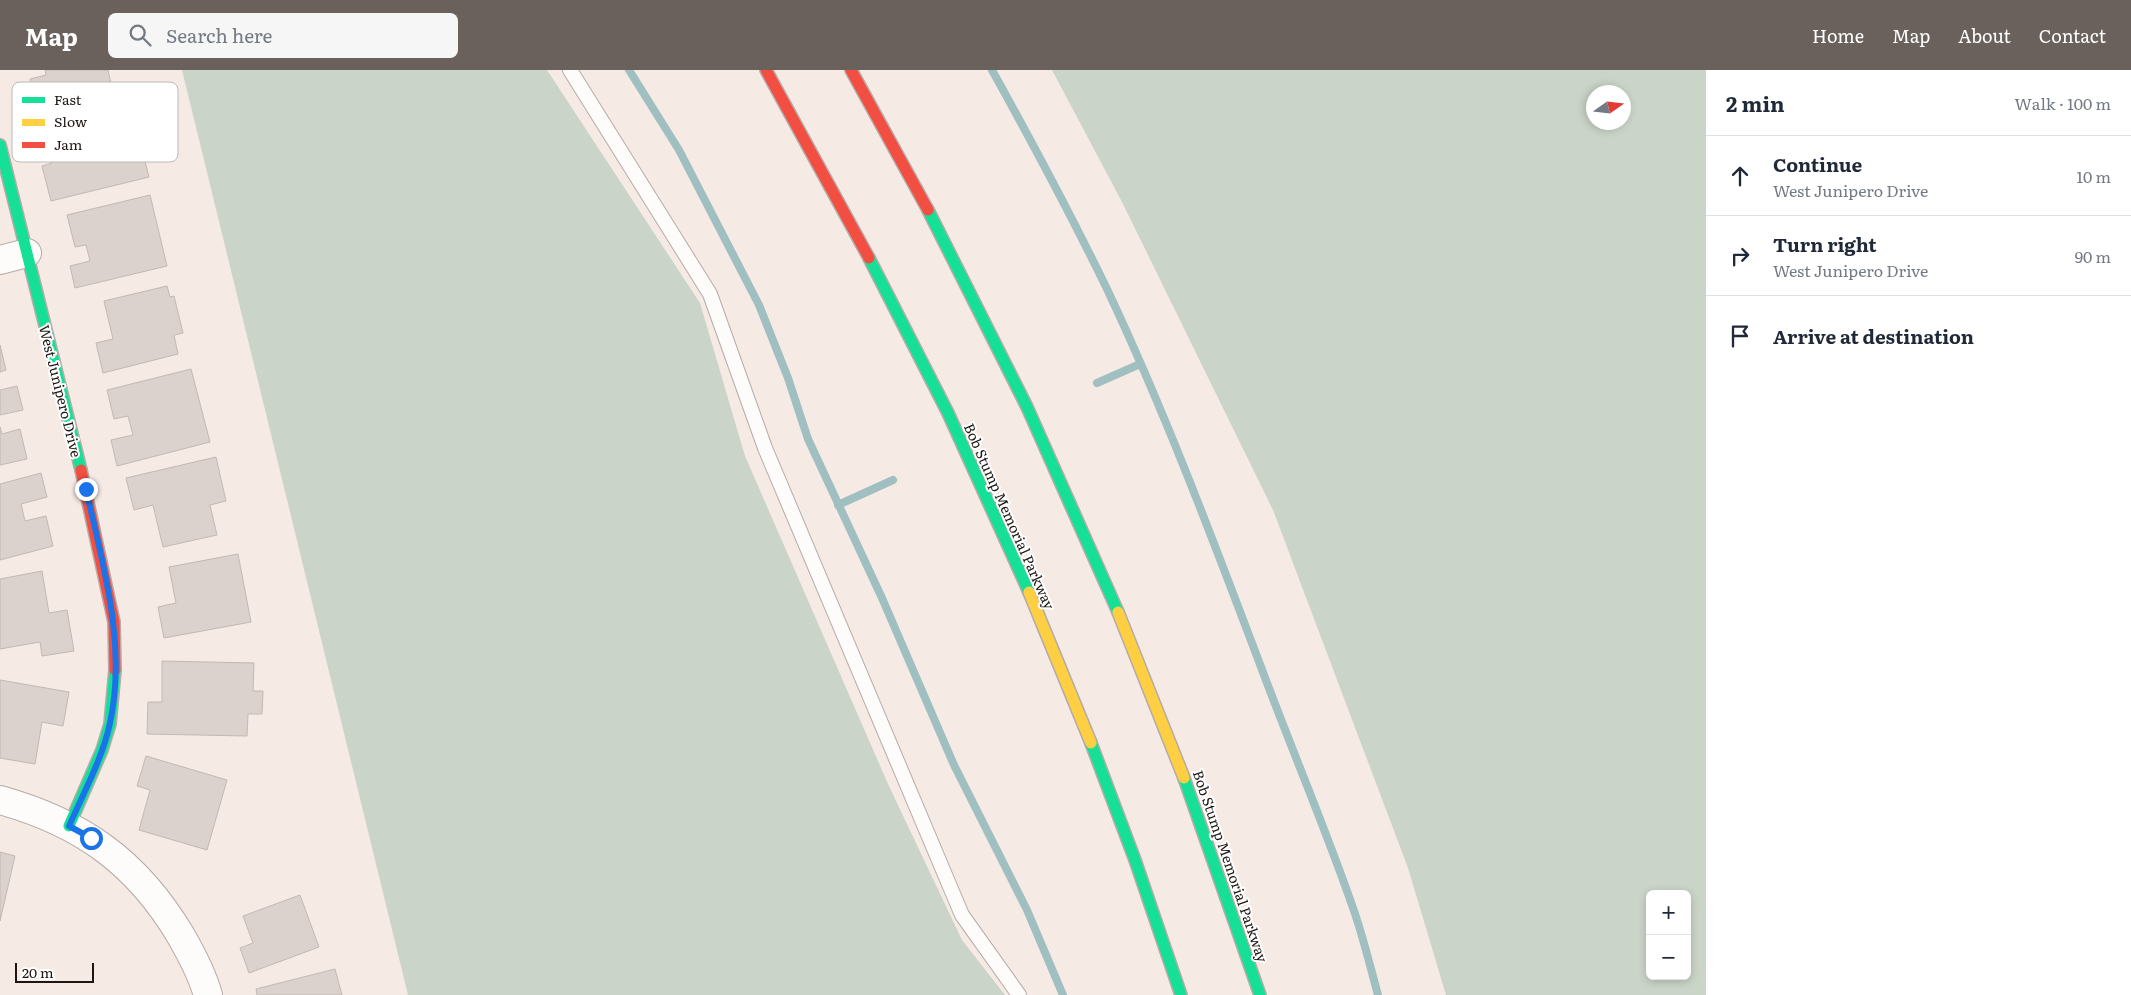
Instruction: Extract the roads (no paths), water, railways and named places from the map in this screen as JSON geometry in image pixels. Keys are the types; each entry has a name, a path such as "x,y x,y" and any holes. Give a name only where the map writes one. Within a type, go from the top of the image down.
{"main road":[{"name":"Bob Stump Memorial Parkway","path":"766,70 855,231 940,399 993,511 1030,596 1102,774 1167,951 1181,995"},
{"name":"Bob Stump Memorial Parkway","path":"851,70 914,182 960,270 1041,435 1078,518 1176,756 1260,995"},
{"name":"West Junipero Drive","path":"0,145 86,489 114,622 116,658 110,724 102,750 69,826"}],"street":[{"path":"0,260 27,253"},
{"path":"0,800 38,812 91,838 144,882 166,911 193,958 208,995"}],"lane":[{"path":"570,70 710,294 765,448 962,915 1019,995"}],"waterway":[{"path":"629,70 679,150 759,305 788,378 808,439 882,598 954,765 1027,910 1063,995"},
{"path":"992,70 1051,179 1107,289 1169,429 1342,878 1360,929 1378,995"},
{"path":"1097,383 1140,364"},
{"path":"838,505 893,480"}]}
